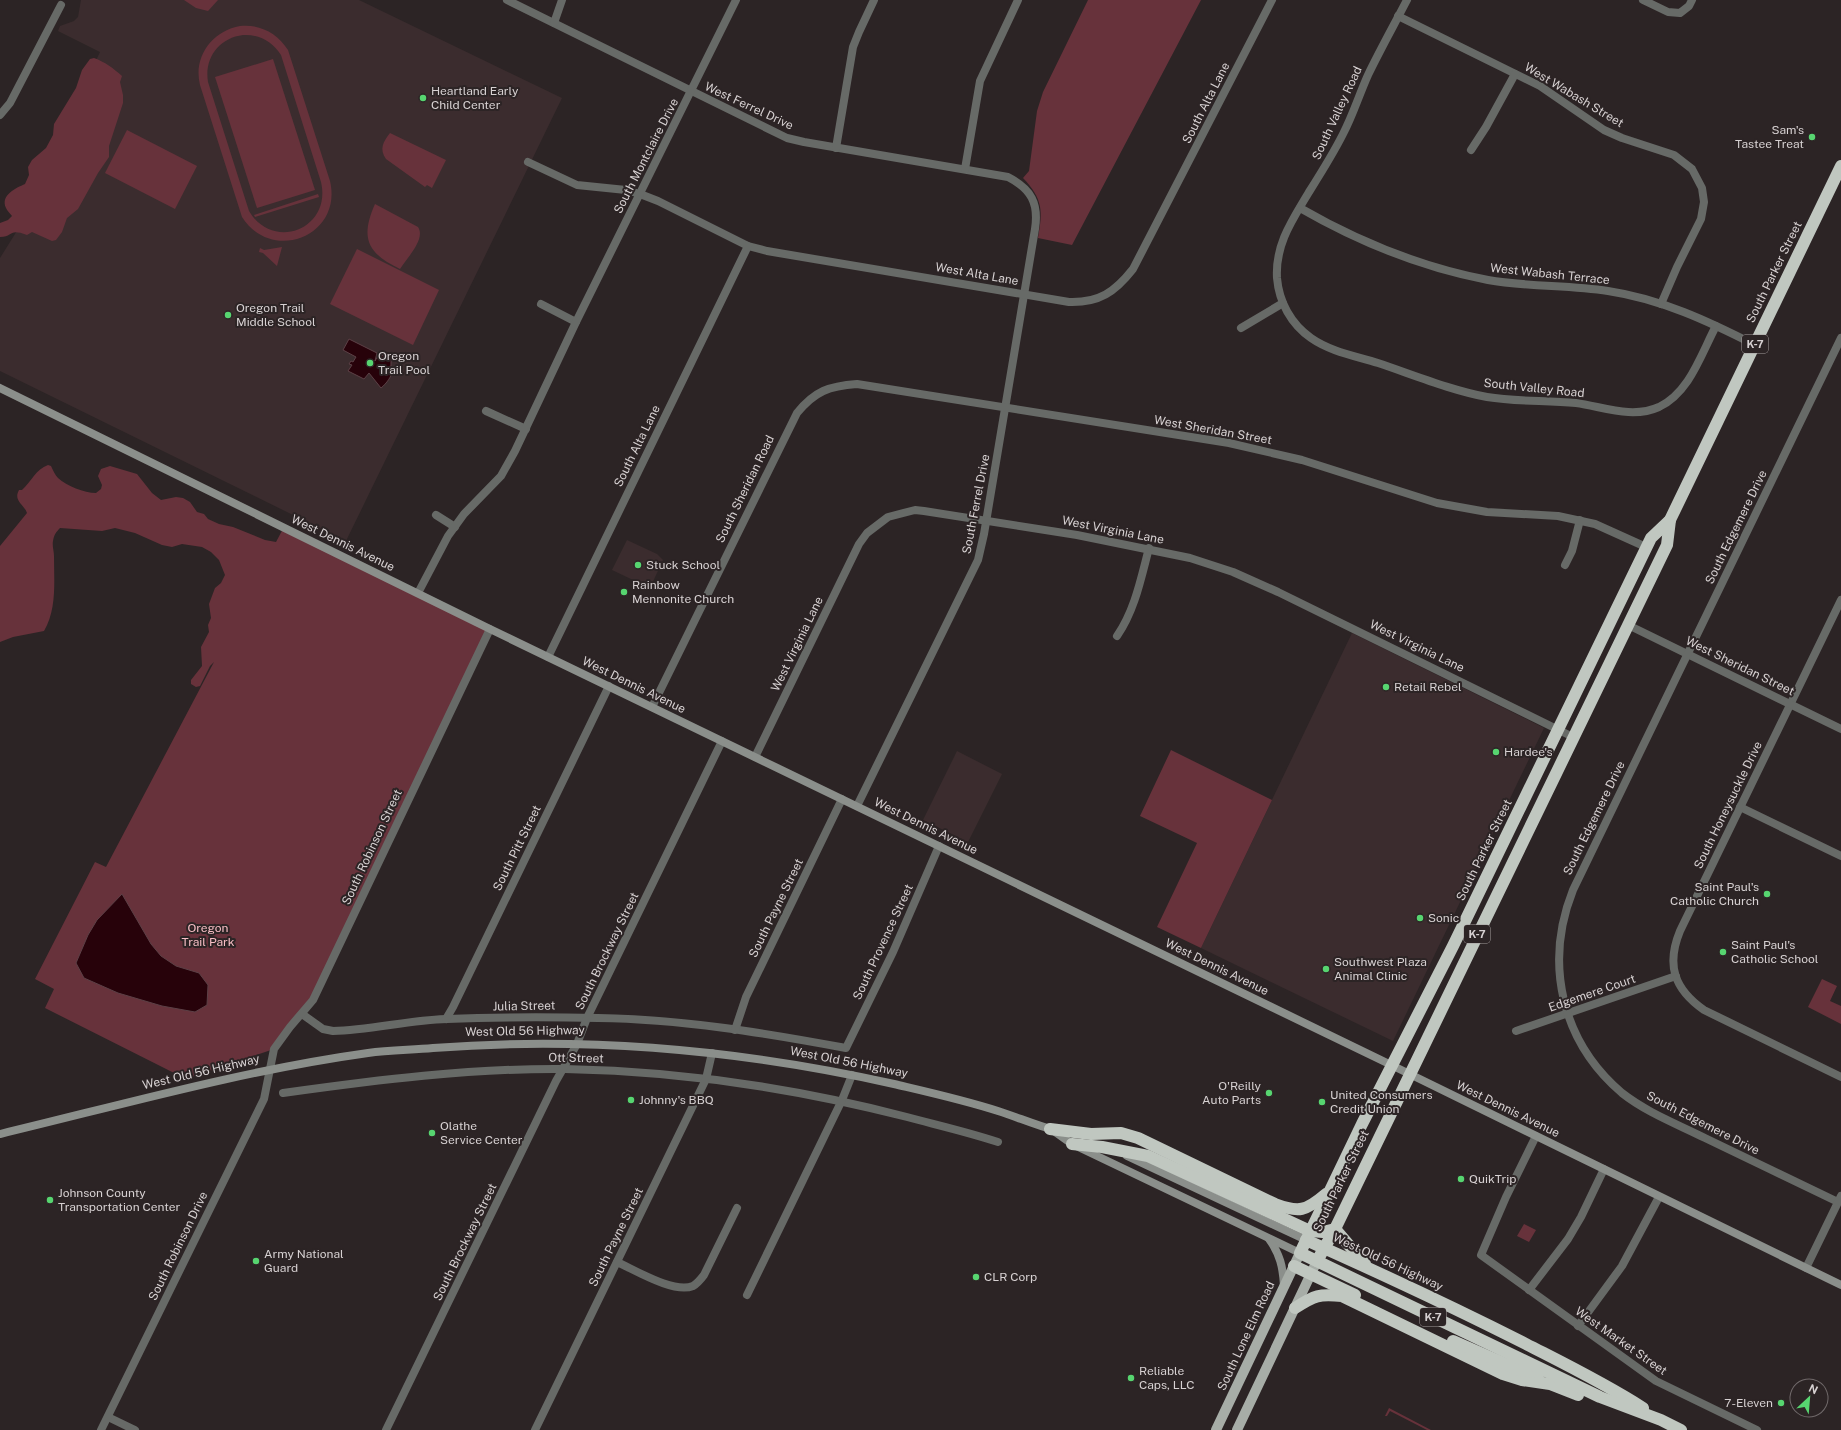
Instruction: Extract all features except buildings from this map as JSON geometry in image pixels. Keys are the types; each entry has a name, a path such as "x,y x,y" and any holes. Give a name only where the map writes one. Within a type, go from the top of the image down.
{"highway":[{"name":"South Parker Street","path":"1317,1261 1335,1228 1667,545 1670,520 1841,167"},
{"name":"South Parker Street","path":"1308,1236 1453,946 1646,547 1651,538 1670,520"},
{"path":"1050,1129 1091,1134 1121,1133 1138,1138 1288,1209 1305,1209 1330,1190"},
{"name":"West Old 56 Highway","path":"1072,1144 1102,1147 1142,1154 1165,1162 1308,1236 1324,1248 1478,1320 1580,1372 1625,1396 1661,1420"},
{"path":"1308,1236 1335,1228"},
{"name":"K-7","path":"1335,1228 1354,1253 1370,1270"},
{"name":"K-7","path":"1300,1252 1308,1236"},
{"name":"West Old 56 Highway","path":"1300,1252 1600,1397 1661,1420 1681,1430"},
{"path":"1294,1266 1519,1370 1549,1373 1580,1372"},
{"path":"1295,1308 1321,1294 1342,1296 1503,1374 1522,1380 1550,1384 1615,1410 1661,1420"}],"main road":[{"name":"South Lone Elm Road","path":"1216,1430 1300,1252"},
{"path":"1237,1430 1317,1261"}],"street":[{"name":"West Ferrel Drive","path":"507,0 787,138 836,148 1008,177 1021,184 1030,194 1035,205 1037,216 1035,229"},
{"path":"554,23 562,0"},
{"path":"836,148 854,47 859,32 874,0"},
{"path":"965,169 980,82 1018,0"},
{"name":"South Alta Lane","path":"1161,216 1272,0"},
{"name":"South Valley Road","path":"1406,0 1369,74 1338,144 1287,229 1279,250 1277,277 1283,303 1289,316 1300,328 1310,338 1324,346 1443,386 1493,398 1524,401 1564,402 1630,413 1656,408 1666,404 1677,395 1686,384 1716,326"},
{"path":"1643,0 1668,12 1680,13 1689,6 1692,0"},
{"name":"South Montclaire Drive","path":"418,593 442,545 455,527 500,476 515,452 576,322 691,92 733,1"},
{"path":"0,115 10,103 61,5"},
{"name":"West Wabash Street","path":"1398,16 1550,92 1582,117 1604,130 1622,138 1674,155 1682,160 1696,176 1702,188 1704,202 1701,219 1677,267 1661,304"},
{"path":"1471,150 1486,128 1515,74"},
{"path":"528,162 577,185 626,190 640,194 658,201 748,246"},
{"name":"West Wabash Terrace","path":"1300,208 1347,234 1378,248 1426,265 1512,284 1607,291 1633,296 1692,315 1755,345"},
{"name":"West Alta Lane","path":"748,246 767,251 1080,302 1098,299 1111,292 1122,283 1133,269 1161,216"},
{"name":"South Ferrel Drive","path":"857,806 978,560 987,521 1035,229"},
{"name":"South Alta Lane","path":"548,657 748,246"},
{"path":"1241,328 1283,303"},
{"path":"541,304 576,322"},
{"name":"South Edgemere Drive","path":"1840,1199 1674,1123 1636,1102 1612,1083 1595,1065 1582,1046 1567,1014 1560,979 1559,960 1562,924 1569,901 1841,338"},
{"name":"West Sheridan Street","path":"837,385 857,384 1179,435 1268,452 1348,474 1414,497 1461,508 1509,514 1558,516 1580,520 1595,524 1646,547"},
{"name":"South Sheridan Road","path":"652,707 797,413 806,402 817,393 837,385"},
{"name":"West Dennis Avenue","path":"0,388 548,657 1393,1065 1841,1285"},
{"path":"486,411 526,429"},
{"name":"West Virginia Lane","path":"755,757 859,544 867,534 888,517 915,510 1149,548 1190,558 1252,580 1573,736"},
{"path":"436,515 455,527"},
{"path":"1565,565 1572,552 1580,520"},
{"path":"1117,636 1132,607 1149,548"},
{"name":"South Honeysuckle Drive","path":"1841,600 1675,944 1673,956 1676,976 1683,992 1690,1000 1704,1010 1841,1077"},
{"name":"West Sheridan Street","path":"1628,625 1841,729"},
{"name":"South Robinson Street","path":"269,1070 274,1049 313,1000 490,628"},
{"name":"South Pitt Street","path":"446,1019 609,686"},
{"name":"South Brockway Street","path":"386,1430 556,1081 577,1044 586,1018 722,741"},
{"name":"South Payne Street","path":"735,1030 746,997 842,799"},
{"path":"1740,807 1841,856"},
{"name":"South Provence Street","path":"846,1048 893,952 939,846"},
{"name":"Edgemere Court","path":"1516,1031 1676,976"},
{"name":"Julia Street","path":"302,1014 323,1029 333,1031 446,1019 549,1017 586,1018 654,1022 735,1030 789,1037 846,1048"},
{"name":"West Old 56 Highway","path":"0,1134 269,1070 375,1052 522,1044 577,1044 645,1046 712,1053 792,1064 852,1075 978,1105 1102,1147"},
{"name":"South Payne Street","path":"535,1430 706,1079 712,1053"},
{"name":"Ott Street","path":"282,1093 414,1077 516,1070 564,1069 629,1072 706,1079 842,1100 971,1133 998,1142"},
{"name":"South Robinson Drive","path":"101,1430 264,1099 269,1070"},
{"path":"746,1296 842,1100 852,1075"},
{"name":"West Old 56 Highway","path":"1050,1129 1072,1144 1300,1252"},
{"name":"West Market Street","path":"1536,1136 1506,1197 1481,1255 1656,1381 1757,1430"},
{"path":"1529,1290 1568,1239 1581,1217 1604,1169"},
{"path":"1578,1326 1622,1266 1659,1196"},
{"path":"1806,1268 1840,1199"},
{"path":"617,1262 663,1283 681,1287 691,1286 697,1283 704,1275 737,1208"},
{"path":"1267,1237 1277,1250 1281,1260 1284,1287"},
{"path":"108,1417 135,1430"}],"shaded area":[{"name":"Oregon Trail Middle School","path":"81,0 359,0 562,98 346,541 0,371 0,258 15,234 100,52 58,31 60,26 74,21 78,17"},
{"name":"Oregon Trail Pool","path":"349,339 377,353 375,361 379,354 391,360 391,366 389,367 393,370 392,373 387,382 381,388 369,373 364,379 348,371 352,365 349,364 351,361 353,362 356,357 343,350"},
{"name":"Stuck School","path":"627,540 657,554 663,560 650,588 612,570"},
{"path":"1352,633 1544,728 1393,1041 1201,948"},
{"path":"957,751 1002,774 968,842 923,820"},
{"path":"122,894 151,944 161,956 176,966 199,973 208,985 207,1005 195,1012 162,1006 118,993 84,978 76,963 88,935 97,920"}],"green space":[{"path":"184,0 218,0 208,11 196,8"},
{"path":"1088,0 1201,0 1072,245 1038,238 1041,220 1040,206 1034,192 1023,178 1029,171 1037,111 1043,92"},
{"path":"240,26 261,28 273,34 288,50 330,181 331,200 326,216 316,229 302,237 286,241 270,239 255,231 242,217 200,85 199,75 199,65 202,55 207,47 213,39 230,29","holes":["249,35 260,37 270,43 281,55 321,182 322,198 318,212 309,223 298,230 285,232 272,230 259,223 249,211 208,82 208,65 211,57 220,45 234,37"]},
{"path":"94,58 102,61 122,76 120,82 123,103 109,146 109,157 98,173 78,209 67,218 62,232 56,240 52,241 32,232 27,235 17,232 0,237 0,223 8,220 12,216 6,209 5,199 13,190 25,184 29,175 28,167 32,160 46,148 53,135 54,124 76,88 82,70 90,59"},
{"path":"273,59 315,190 257,208 215,77"},
{"path":"127,130 197,166 175,209 105,173"},
{"path":"390,133 446,160 432,188 427,185 425,187 386,159 382,149 385,139"},
{"path":"318,194 319,197 255,217 254,215"},
{"path":"375,204 418,227 420,232 418,243 400,269 380,257 370,243 368,226"},
{"path":"282,247 277,266 263,253 259,252 260,248 264,250"},
{"path":"357,249 439,290 413,345 330,304"},
{"name":"Oregon Trail Park","path":"48,465 51,466 58,478 66,484 91,493 96,493 101,489 102,485 98,476 101,469 110,466 137,474 152,493 161,500 176,497 183,498 190,502 197,512 204,514 208,519 265,540 276,542 284,527 490,629 313,1000 274,1049 186,1079 45,1008 54,989 35,979 95,862 106,867 214,662 210,666 200,686 196,687 191,684 191,680 202,666 201,647 209,632 208,625 211,618 209,604 215,588 221,583 225,575 219,560 211,552 202,547 182,544 172,547 162,545 135,533 115,528 102,531 60,528 55,534 53,541 54,595 51,614 44,631 13,637 0,642 0,546 27,513 18,500 17,494 19,490 22,490 25,487 40,469"},
{"path":"1171,750 1272,800 1201,948 1157,927 1197,843 1140,816"},
{"path":"1822,979 1837,986 1830,1001 1841,1006 1841,1024 1808,1007"},
{"path":"1524,1224 1536,1230 1529,1242 1517,1236"},
{"path":"1389,1408 1431,1430 1427,1430 1390,1411 1387,1416 1385,1416"}],"place":[{"name":"Heartland Early Child Center","path":"423,98"},
{"name":"Sam's Tastee Treat","path":"1812,137"},
{"name":"Oregon Trail Middle School","path":"228,315"},
{"name":"Oregon Trail Pool","path":"370,363"},
{"name":"Stuck School","path":"638,565"},
{"name":"Rainbow Mennonite Church","path":"624,592"},
{"name":"Retail Rebel","path":"1386,687"},
{"name":"Hardee's","path":"1496,752"},
{"name":"Saint Paul's Catholic Church","path":"1767,894"},
{"name":"Sonic","path":"1420,918"},
{"name":"Saint Paul's Catholic School","path":"1723,952"},
{"name":"Southwest Plaza Animal Clinic","path":"1326,969"},
{"name":"O'Reilly Auto Parts","path":"1269,1093"},
{"name":"Johnny's BBQ","path":"631,1100"},
{"name":"United Consumers Credit Union","path":"1322,1102"},
{"name":"Olathe Service Center","path":"432,1133"},
{"name":"QuikTrip","path":"1461,1179"},
{"name":"Johnson County Transportation Center","path":"50,1200"},
{"name":"Army National Guard","path":"256,1261"},
{"name":"CLR Corp","path":"976,1277"},
{"name":"Reliable Caps, LLC","path":"1131,1378"},
{"name":"7-Eleven","path":"1781,1403"}]}
